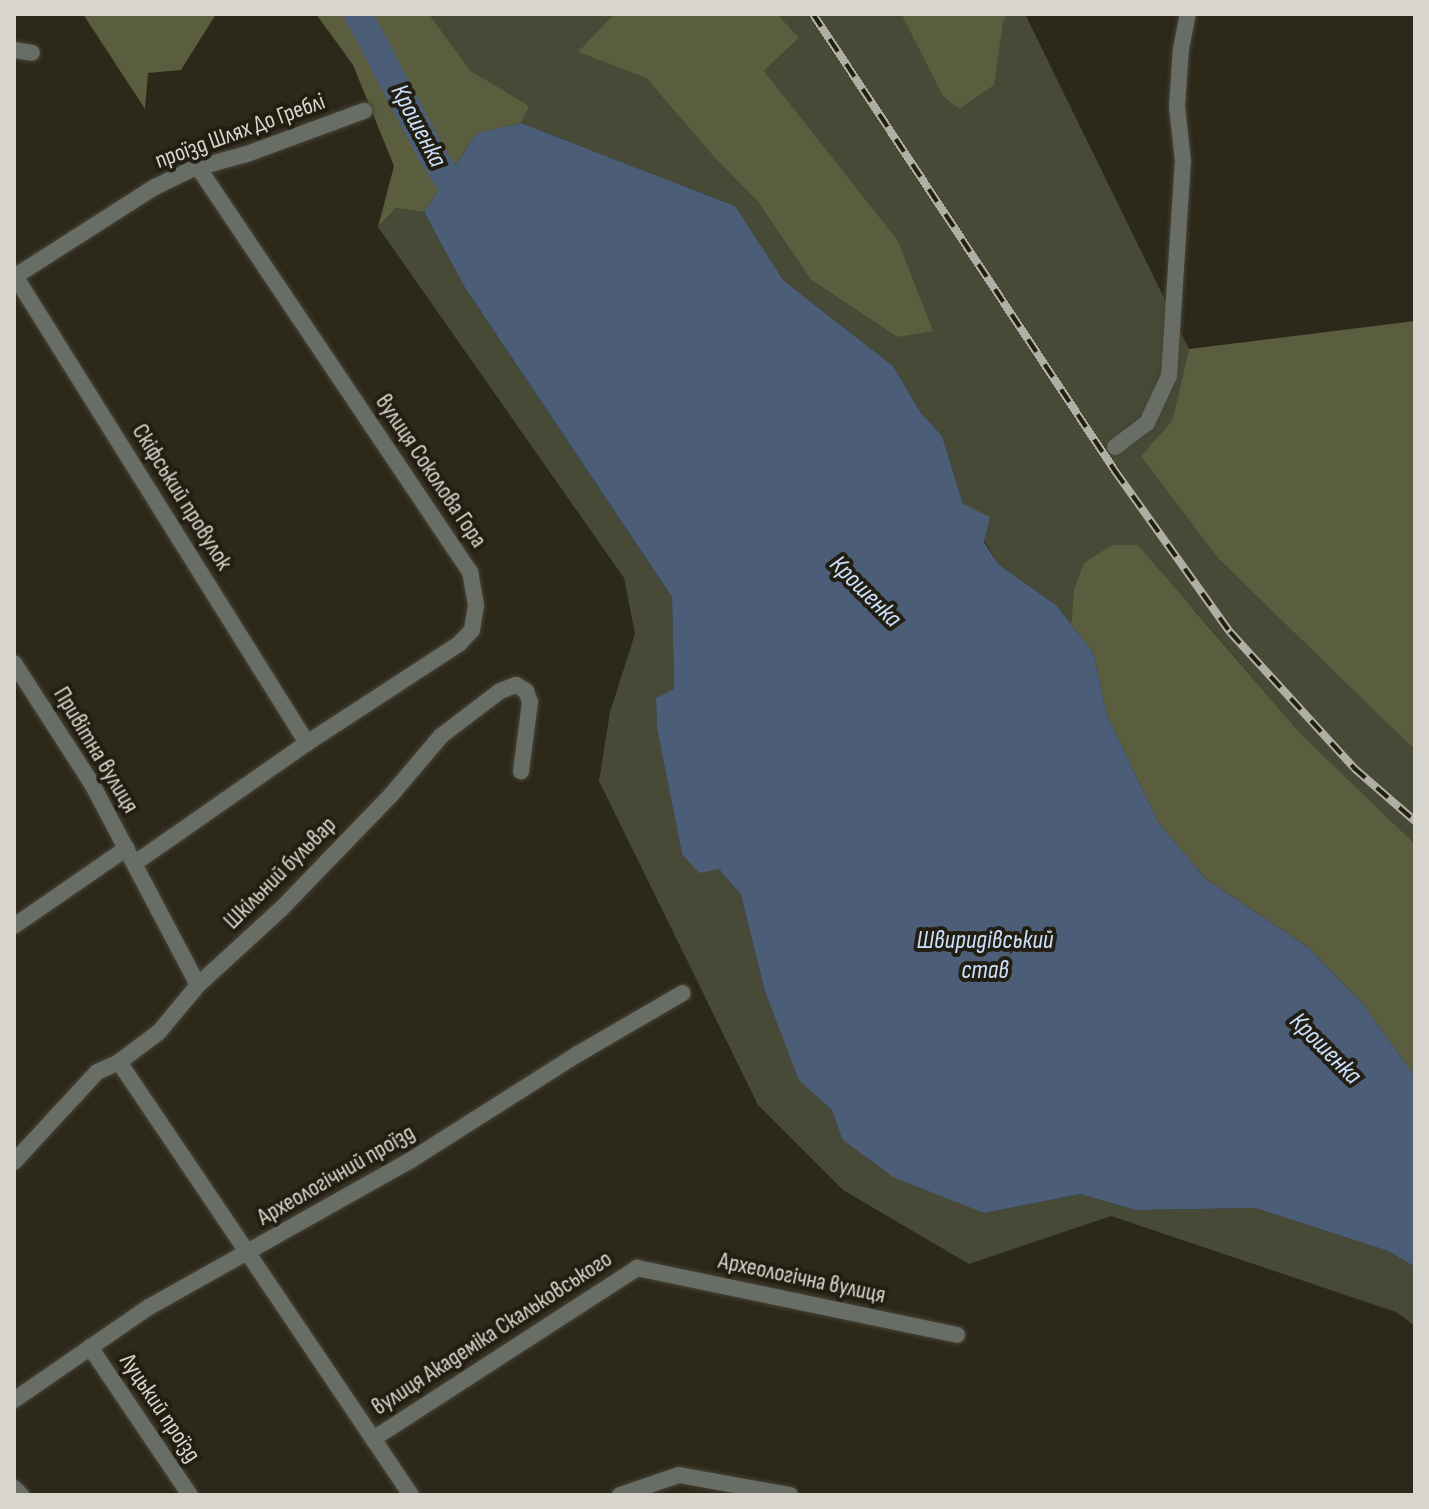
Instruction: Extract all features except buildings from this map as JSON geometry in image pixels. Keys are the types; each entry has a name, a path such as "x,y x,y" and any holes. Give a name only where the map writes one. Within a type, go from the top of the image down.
{"street":[{"path":"1115,447 1147,423 1169,376 1183,161 1177,107 1188,14"},
{"path":"14,50 32,53"},
{"name":"проїзд Шлях До Греблі","path":"15,277 155,187 198,167 247,154 364,111"},
{"name":"вулиця Соколова Гора","path":"14,926 131,856 307,743 459,644 472,630 474,590 470,572 198,167"},
{"name":"Скіфський провулок","path":"15,277 307,743"},
{"name":"Привітна вулиця","path":"14,663 92,784 198,985"},
{"name":"Шкільний бульвар","path":"14,1162 97,1072 119,1062 159,1032 198,985 282,908 391,795 441,736 500,691 516,685 526,691 530,702 521,771"},
{"name":"Археологічний проїзд","path":"14,1400 149,1307 411,1160 578,1054 683,993"},
{"path":"119,1062 411,1495"},
{"name":"вулиця Академіка Скальковського","path":"373,1439 637,1268"},
{"name":"Археологічна вулиця","path":"637,1268 957,1335"},
{"name":"Луцький проїзд","path":"90,1347 190,1495"},
{"path":"620,1495 679,1475 790,1495"},
{"path":"14,1488 21,1495"}],"green space":[{"path":"83,14 216,14 181,70 148,73 145,109"},
{"path":"316,14 429,14 471,71 529,106 521,123 477,133 424,212 396,208 378,227 394,166 353,65"},
{"path":"429,14 614,14 579,52 646,78 713,156 758,202 811,280 897,337 843,174 764,71 798,39 777,14 901,14 942,95 1008,14 1025,14 1189,349 1172,421 1316,651 1415,750 1415,844 1300,733 1192,607 1074,589 1071,624 1056,605 998,564 963,504 942,436 921,413 893,366 784,281 735,206 521,123 528,106 471,71"},
{"path":"614,14 777,14 799,38 764,71 898,241 933,331 897,337 811,280 758,202 713,156 646,78 578,52"},
{"path":"901,14 1008,14 1003,22 994,85 959,109 942,95"},
{"path":"396,208 424,212 464,286 672,597 674,690 656,698 657,729 682,854 719,869 741,895 765,992 799,1079 832,1110 842,1139 984,1213 1080,1194 1135,1210 1255,1208 1388,1251 1415,1267 1415,1326 1396,1312 1111,1216 969,1264 843,1190 758,1105 599,781 610,712 635,634 624,578 378,227"},
{"path":"1415,321 1415,750 1218,558 1141,456 1172,421 1189,349"},
{"path":"1112,545 1138,545 1300,733 1415,844 1415,1077 1363,1004 1308,947 1206,879 1158,822 1107,715 1093,652 1071,624 1074,589 1084,563"}],"water":[{"name":"Швиридівський став","path":"521,123 735,206 784,281 893,366 921,413 942,436 963,504 990,517 984,542 998,564 1056,605 1093,652 1107,715 1158,822 1206,879 1308,947 1363,1004 1415,1077 1415,1267 1388,1251 1255,1208 1135,1210 1080,1194 984,1213 893,1177 842,1139 832,1110 799,1080 765,992 741,895 719,869 699,873 682,854 657,729 656,698 674,689 672,597 464,286 424,212 477,133"}],"waterway":[{"name":"Крошенка","path":"358,14 430,151 447,178 474,205"}],"railway":[{"path":"813,14 1115,471 1230,632 1354,768 1415,821"}]}
